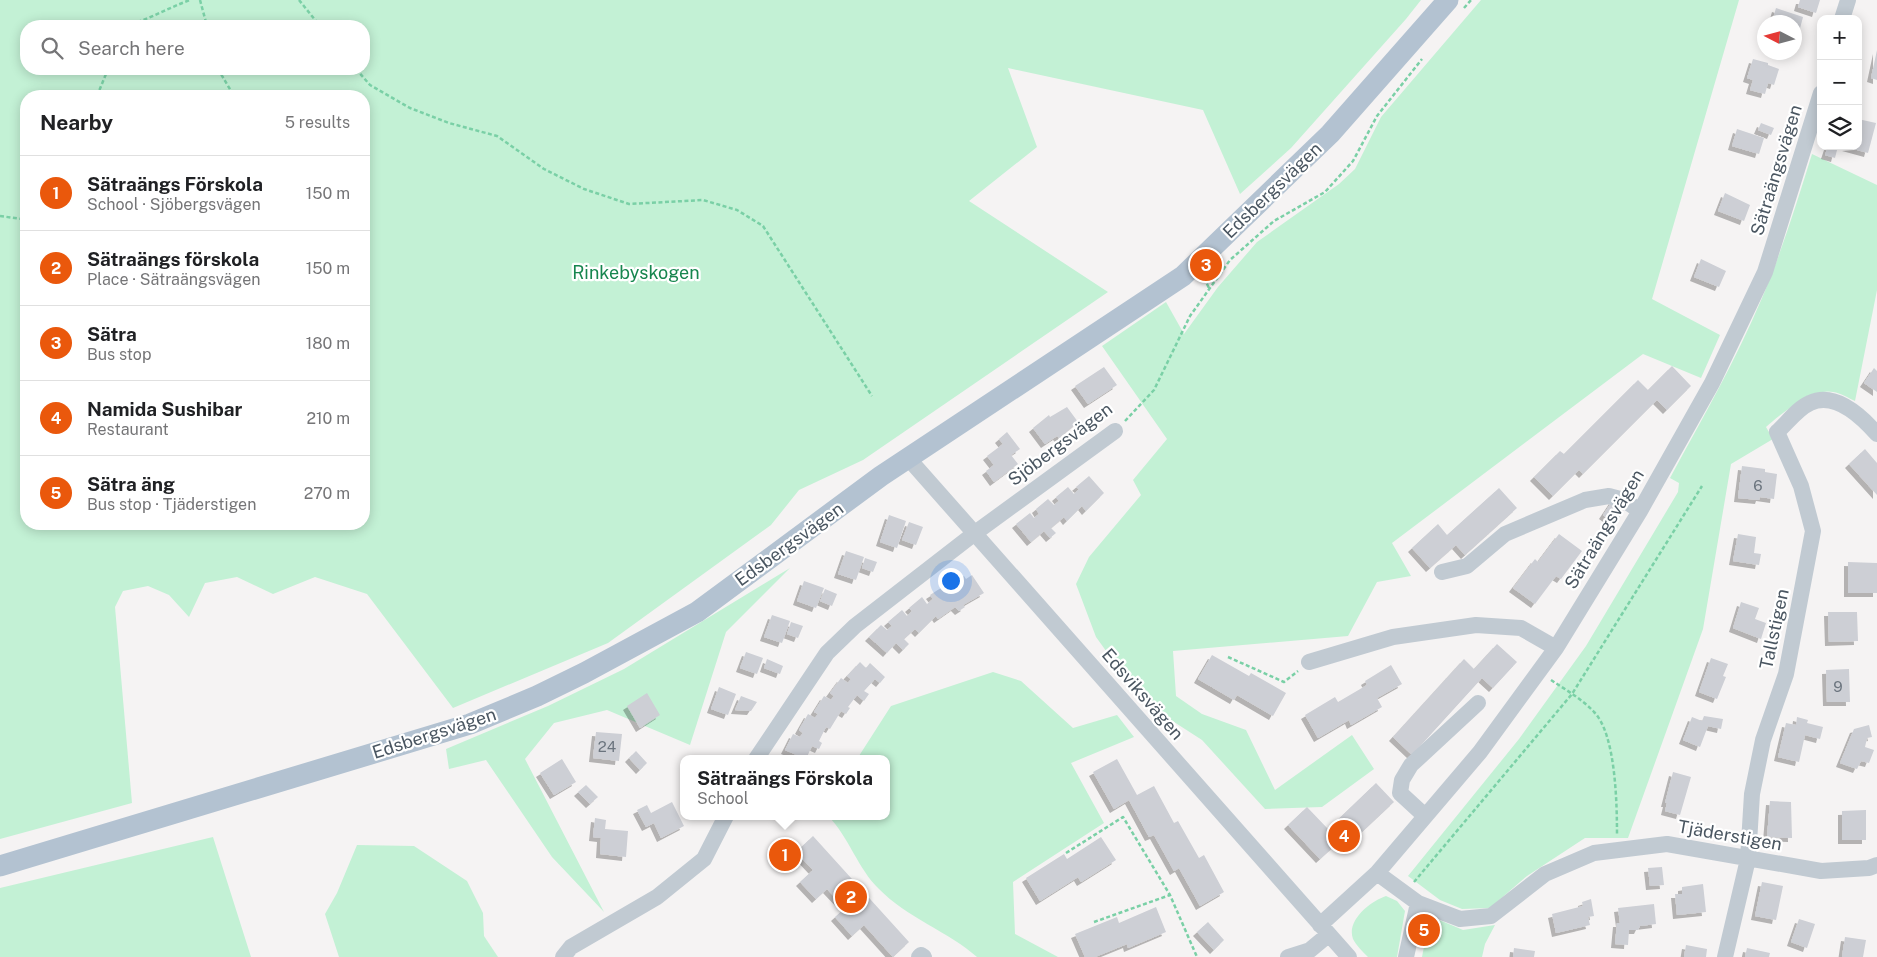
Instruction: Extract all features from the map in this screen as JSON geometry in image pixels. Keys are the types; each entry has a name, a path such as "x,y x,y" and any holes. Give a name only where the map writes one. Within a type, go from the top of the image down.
{"main road":[{"name":"Edsbergsvägen","path":"0,866 470,724 537,696 584,673 697,612 908,458 1183,276 1330,134 1454,8"}],"street":[{"path":"1843,15 1848,0"},
{"name":"Sätraängsvägen","path":"1288,957 1310,950 1324,930 1377,873 1480,752 1556,648 1640,511 1712,383 1765,272 1817,105"},
{"name":"Tallstigen","path":"1725,957 1748,859 1752,794 1764,740 1786,674 1813,531 1801,486 1777,432 1810,403 1830,400 1862,417 1877,434"},
{"name":"Sjöbergsvägen","path":"759,755 827,653 855,626 975,533 1116,431"},
{"name":"Edsviksvägen","path":"908,458 1349,957"},
{"path":"1442,572 1467,566 1504,534 1585,500 1608,496 1624,500 1640,511"},
{"path":"1309,662 1393,637 1476,625 1521,628 1556,648"},
{"path":"1425,816 1400,793 1402,780 1412,765 1478,703"},
{"path":"563,957 571,947 657,897 704,859 724,820"},
{"name":"Tjäderstigen","path":"1377,873 1411,898 1460,919 1491,916 1545,874 1594,852 1667,844 1821,871 1869,868 1877,865"},
{"path":"1406,957 1411,898"},
{"path":"919,957 921,955 924,957"}],"path":[{"path":"144,20 164,9 190,0"},
{"path":"200,0 205,20"},
{"path":"299,0 315,20"},
{"path":"1454,8 1471,0"},
{"name":"Sjöbergsvägen","path":"1116,431 1154,390 1190,316 1230,260 1274,220 1325,192 1353,161 1377,116 1427,52"},
{"path":"99,90 106,75"},
{"path":"222,75 230,90"},
{"path":"361,75 370,85 410,108 449,123 497,136 544,169 584,188 629,204 703,200 744,214 762,226 872,396"},
{"path":"0,216 20,219"},
{"path":"1411,898 1572,694 1702,486"},
{"path":"1228,657 1284,682 1309,662"},
{"path":"1539,672 1596,713 1606,732 1614,774 1618,850"},
{"path":"1066,852 1123,817 1170,895 1196,957"},
{"path":"1094,922 1170,895"}],"green space":[{"name":"Rinkebyskogen","path":"0,0 1421,0 1291,148 1240,194 1203,110 1008,68 1037,147 969,201 1108,292 863,460 799,490 771,525 608,643 453,708 367,594 315,577 273,594 237,577 205,583 189,617 169,595 148,586 123,591 115,607 132,803 0,839"},
{"path":"1481,0 1739,0 1652,299 1720,335 1701,378 1643,354 1392,543 1411,576 1377,582 1348,636 1173,651 1176,696 1202,714 1246,730 1275,790 1352,735 1374,769 1322,807 1265,809 1202,740 1143,702 1096,637 1076,584 1089,557 1141,495 1133,480 1167,439 1102,346 1166,302 1184,334 1218,287 1257,242 1339,184 1355,169 1381,117"},
{"path":"1812,154 1877,185 1877,290 1855,401 1842,394 1825,392 1797,403 1766,427 1773,439 1731,464 1703,629 1628,838 1585,838 1527,876 1490,908 1462,909 1440,900 1408,876 1519,739 1586,646 1678,492 1679,483 1670,478 1752,321 1783,244"},
{"path":"790,568 726,632 690,745 607,710 554,723 525,759 604,912 552,857 486,760 449,769 446,749 548,706 624,669"},
{"path":"993,672 1021,681 1073,728 1117,715 1134,737 1071,763 1104,823 1013,882 1015,934 1058,957 977,957 890,899 865,872 842,833 832,820 890,820 890,755 860,755 891,706"},
{"path":"213,837 251,957 0,957 0,888"},
{"path":"357,845 414,846 467,881 483,913 484,936 498,957 339,957 325,914 337,893"},
{"path":"1386,896 1397,901 1405,911 1397,957 1368,957 1353,939 1353,925 1361,912"},
{"path":"1430,916 1463,930 1495,925 1485,944 1482,957 1422,957"}],"building":[{"path":"1800,0 1820,0 1816,13 1798,7"},
{"path":"1776,8 1797,15 1774,15"},
{"path":"1877,50 1877,80 1871,78"},
{"path":"1753,59 1768,63 1768,65 1779,69 1774,85 1768,83 1765,94 1750,90 1753,80 1747,78"},
{"path":"1862,120 1876,123 1868,153 1857,150 1862,150"},
{"path":"1761,123 1774,128 1771,135 1758,130"},
{"path":"1737,129 1764,138 1759,154 1732,146"},
{"path":"1827,150 1837,150 1835,158 1825,155"},
{"path":"1725,193 1750,205 1744,221 1718,211"},
{"path":"1701,259 1726,271 1719,287 1694,277"},
{"path":"1672,366 1691,386 1667,410 1657,400 1583,474 1579,470 1553,496 1534,477 1560,451 1564,454 1638,380 1648,390"},
{"path":"1104,367 1117,385 1088,404 1075,386"},
{"path":"1874,368 1877,371 1877,392 1864,383"},
{"path":"1067,407 1078,422 1059,438 1057,436 1045,444 1033,428 1049,415 1050,417"},
{"path":"1007,432 1020,449 1011,455 1018,464 994,482 986,471 994,465 987,456 1003,444 999,439"},
{"path":"1865,449 1877,463 1877,495 1849,464"},
{"path":"1742,466 1765,469 1765,472 1777,474 1774,499 1760,497 1759,500 1738,498"},
{"path":"1089,476 1104,493 1086,511 1082,506 1067,521 1064,517 1051,528 1056,533 1050,538 1044,531 1031,542 1016,524 1030,513 1034,518 1039,514 1036,509 1048,499 1054,505 1059,501 1056,497 1068,487 1074,494 1079,489 1076,487"},
{"path":"1499,488 1517,508 1465,555 1456,545 1430,568 1412,548 1438,524 1447,535"},
{"path":"1613,500 1625,508 1615,524 1603,515"},
{"path":"889,515 906,521 897,548 880,542"},
{"path":"909,522 923,527 916,545 902,540"},
{"path":"1559,534 1582,551 1561,579 1556,576 1535,604 1513,588 1535,559 1538,562"},
{"path":"1738,534 1756,537 1754,553 1761,554 1759,565 1733,561"},
{"path":"846,551 864,557 856,580 838,574"},
{"path":"865,558 877,562 873,572 862,568"},
{"path":"1848,562 1877,563 1877,593 1848,593"},
{"path":"972,575 984,593 963,605 965,607 959,611 955,607 938,619 936,616 919,633 915,629 904,639 909,644 903,650 896,643 887,653 869,637 881,625 887,630 892,626 888,622 902,610 907,616 912,611 909,608 922,597 927,604 933,599 930,595 944,586 949,594 954,591 950,586 964,576 966,579"},
{"path":"804,581 824,588 816,608 797,601"},
{"path":"825,589 837,594 832,606 820,601"},
{"path":"1741,602 1759,608 1755,619 1766,623 1761,639 1733,628"},
{"path":"1828,612 1857,612 1858,641 1829,642"},
{"path":"772,615 790,621 782,643 764,637"},
{"path":"791,622 803,626 798,638 787,634"},
{"path":"1497,644 1517,662 1493,688 1482,678 1412,755 1393,737 1464,659 1474,669"},
{"path":"746,652 763,658 757,674 740,668"},
{"path":"1212,655 1249,676 1251,673 1286,693 1273,716 1237,695 1234,700 1198,679"},
{"path":"1711,658 1728,664 1723,676 1726,677 1717,699 1699,692"},
{"path":"767,659 783,666 780,674 764,668"},
{"path":"860,662 866,668 870,663 885,677 880,683 875,679 864,691 869,694 864,701 857,695 848,707 850,708 846,714 841,711 830,729 826,727 819,741 822,743 819,749 812,746 808,755 797,755 785,750 793,734 800,737 803,733 799,730 808,714 815,718 818,714 814,712 824,696 831,700 834,696 830,693 841,678 848,683 851,679 847,676"},
{"path":"1391,665 1402,684 1377,698 1382,707 1351,725 1349,720 1318,738 1305,715 1335,697 1338,702 1367,685 1365,681"},
{"path":"1849,669 1850,702 1827,702 1826,670"},
{"path":"719,687 736,694 728,715 711,709"},
{"path":"647,693 660,715 640,728 627,706"},
{"path":"741,696 757,702 751,711 735,710"},
{"path":"1704,716 1723,719 1721,729 1708,726 1700,747 1683,740 1692,717 1702,721"},
{"path":"1797,717 1808,720 1807,723 1823,727 1820,739 1805,735 1799,762 1778,757 1786,723 1796,725"},
{"path":"1869,725 1872,737 1867,738 1865,747 1874,750 1869,763 1861,761 1857,769 1840,763 1854,729"},
{"path":"596,732 622,734 619,761 593,758"},
{"path":"636,751 647,763 640,770 629,758"},
{"path":"562,759 576,782 554,795 540,773"},
{"path":"1117,759 1137,795 1154,786 1174,823 1178,821 1199,858 1204,855 1224,892 1200,906 1179,868 1174,871 1154,835 1149,837 1129,800 1114,809 1093,772"},
{"path":"1673,772 1691,777 1680,815 1665,811 1667,803 1665,803"},
{"path":"1376,783 1394,802 1346,847 1340,841 1320,859 1288,825 1307,807 1328,829"},
{"path":"586,785 598,797 590,804 578,792"},
{"path":"1770,801 1791,802 1792,838 1767,837"},
{"path":"672,802 684,826 661,838 654,823 646,827 637,810 647,805 651,813"},
{"path":"1866,810 1866,840 1842,840 1842,811"},
{"path":"595,818 606,820 605,829 628,831 626,857 600,854 601,838 593,837"},
{"path":"813,836 909,942 893,957 864,925 852,936 835,917 845,908 827,889 816,899 800,882 813,870 796,852"},
{"path":"1101,837 1116,860 1081,882 1078,877 1040,901 1026,878 1064,854 1067,859"},
{"path":"1662,867 1664,885 1650,886 1648,868"},
{"path":"1762,882 1783,886 1776,920 1755,916"},
{"path":"1703,884 1706,912 1677,915 1675,894 1682,894 1682,887"},
{"path":"1591,899 1594,916 1588,917 1590,925 1556,933 1552,914 1583,906 1582,902"},
{"path":"1654,904 1656,924 1640,926 1638,930 1629,930 1628,945 1615,944 1617,923 1620,923 1618,908"},
{"path":"1156,907 1166,932 1128,948 1127,944 1095,957 1085,957 1075,934 1117,917 1119,923"},
{"path":"1799,919 1815,924 1807,948 1791,942"},
{"path":"1208,922 1224,940 1214,950 1197,932"},
{"path":"1845,937 1866,940 1863,957 1842,957"},
{"path":"1686,945 1707,949 1706,957 1684,957"},
{"path":"1514,948 1535,951 1534,957 1513,957"},
{"path":"1747,948 1770,953 1769,957 1745,957"}],"place":[{"name":"Sätra","path":"1206,265"},
{"name":"Namida Sushibar","path":"1344,836"},
{"name":"Sätraängs Förskola","path":"785,855"},
{"name":"Sätraängs förskola","path":"851,897"},
{"name":"Sätra äng","path":"1424,930"}]}
